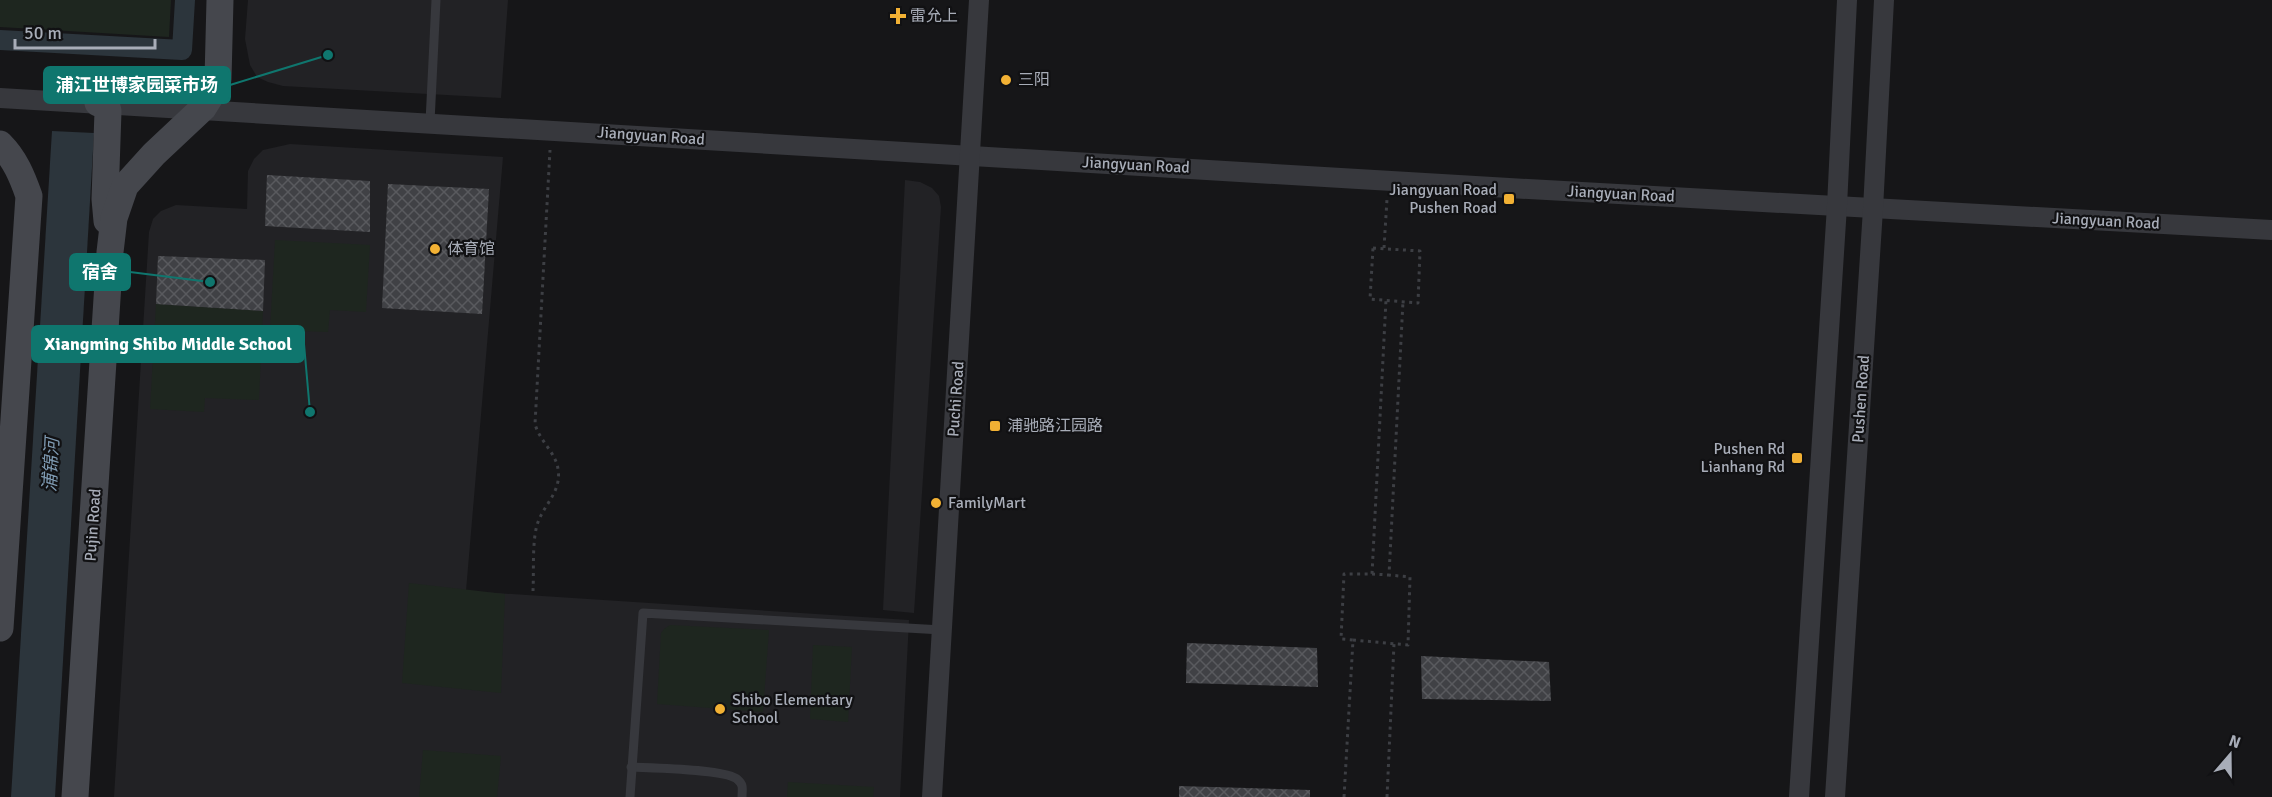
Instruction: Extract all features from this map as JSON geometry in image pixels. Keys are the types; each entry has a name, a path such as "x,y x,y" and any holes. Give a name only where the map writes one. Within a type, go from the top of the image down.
{"main road":[{"name":"Pujin Road","path":"75,797 114,218 125,186 154,154 203,108 218,79 220,0"},
{"name":"Pujin Road","path":"98,103 107,107 109,118 105,199 110,252"},
{"path":"0,144 11,154 29,196 3,543 0,628"}],"street":[{"name":"Puchi Road","path":"932,797 979,0"},
{"path":"1799,797 1837,206 1847,0"},
{"name":"Pushen Road","path":"1835,797 1884,0"},
{"name":"Jiangyuan Road","path":"0,98 2272,230"}],"lane":[{"path":"430,122 436,0"},
{"path":"630,797 643,613 942,630"},
{"path":"631,767 725,774 740,781 743,786 742,797"}],"path":[{"path":"533,591 536,527 554,494 559,477 556,462 535,424 551,130"},
{"path":"1384,248 1388,196"},
{"path":"1373,248 1420,251 1418,303 1386,300 1370,299 1373,248"},
{"path":"1372,574 1386,300"},
{"path":"1389,575 1403,302"},
{"path":"1344,574 1389,575 1410,577 1408,645 1341,639 1344,574"},
{"path":"1344,797 1353,640"},
{"path":"1387,797 1394,644"}],"shaded area":[{"path":"0,0 171,0 169,37 0,27"},
{"path":"248,0 508,0 501,98 283,86 268,82 257,77 250,65 245,39"},
{"path":"290,144 503,157 466,591 909,620 900,797 114,797 149,232 153,219 161,211 176,205 247,209 248,171 254,159 263,150"},
{"path":"905,180 920,182 932,188 939,196 941,207 914,613 883,610"},
{"path":"275,240 370,245 366,312 330,310 328,332 270,330"},
{"path":"156,304 263,311 259,400 205,398 204,412 150,409"},
{"path":"409,583 505,594 501,693 402,683"},
{"path":"670,625 769,630 763,712 657,704 661,633"},
{"path":"813,645 852,647 848,722 810,719"},
{"path":"423,750 501,756 497,797 419,797"},
{"path":"788,782 874,787 873,797 787,797"}],"water":[{"name":"浦锦河","path":"52,131 94,133 55,797 11,797"}],"building":[{"path":"267,175 370,181 370,232 265,226"},
{"name":"体育馆","path":"388,184 489,189 482,314 382,308"},
{"path":"158,256 265,260 263,311 156,304"},
{"path":"1187,643 1317,648 1318,687 1186,683"},
{"path":"1421,656 1549,662 1551,701 1422,699"},
{"path":"1179,786 1310,790 1310,797 1179,797"}],"waterway":[{"path":"0,40 182,50 185,0"}],"place":[{"name":"雷允上","path":"898,16"},
{"name":"浦江世博家园菜市场","path":"328,55"},
{"name":"三阳","path":"1006,80"},
{"name":"Jiangyuan Road Pushen Road","path":"1509,199"},
{"name":"体育馆","path":"435,249"},
{"name":"宿舍","path":"210,282"},
{"name":"Xiangming Shibo Middle School","path":"310,412"},
{"name":"浦驰路江园路","path":"995,426"},
{"name":"Pushen Rd Lianhang Rd","path":"1797,458"},
{"name":"FamilyMart","path":"936,503"},
{"name":"Shibo Elementary School","path":"720,709"}]}
